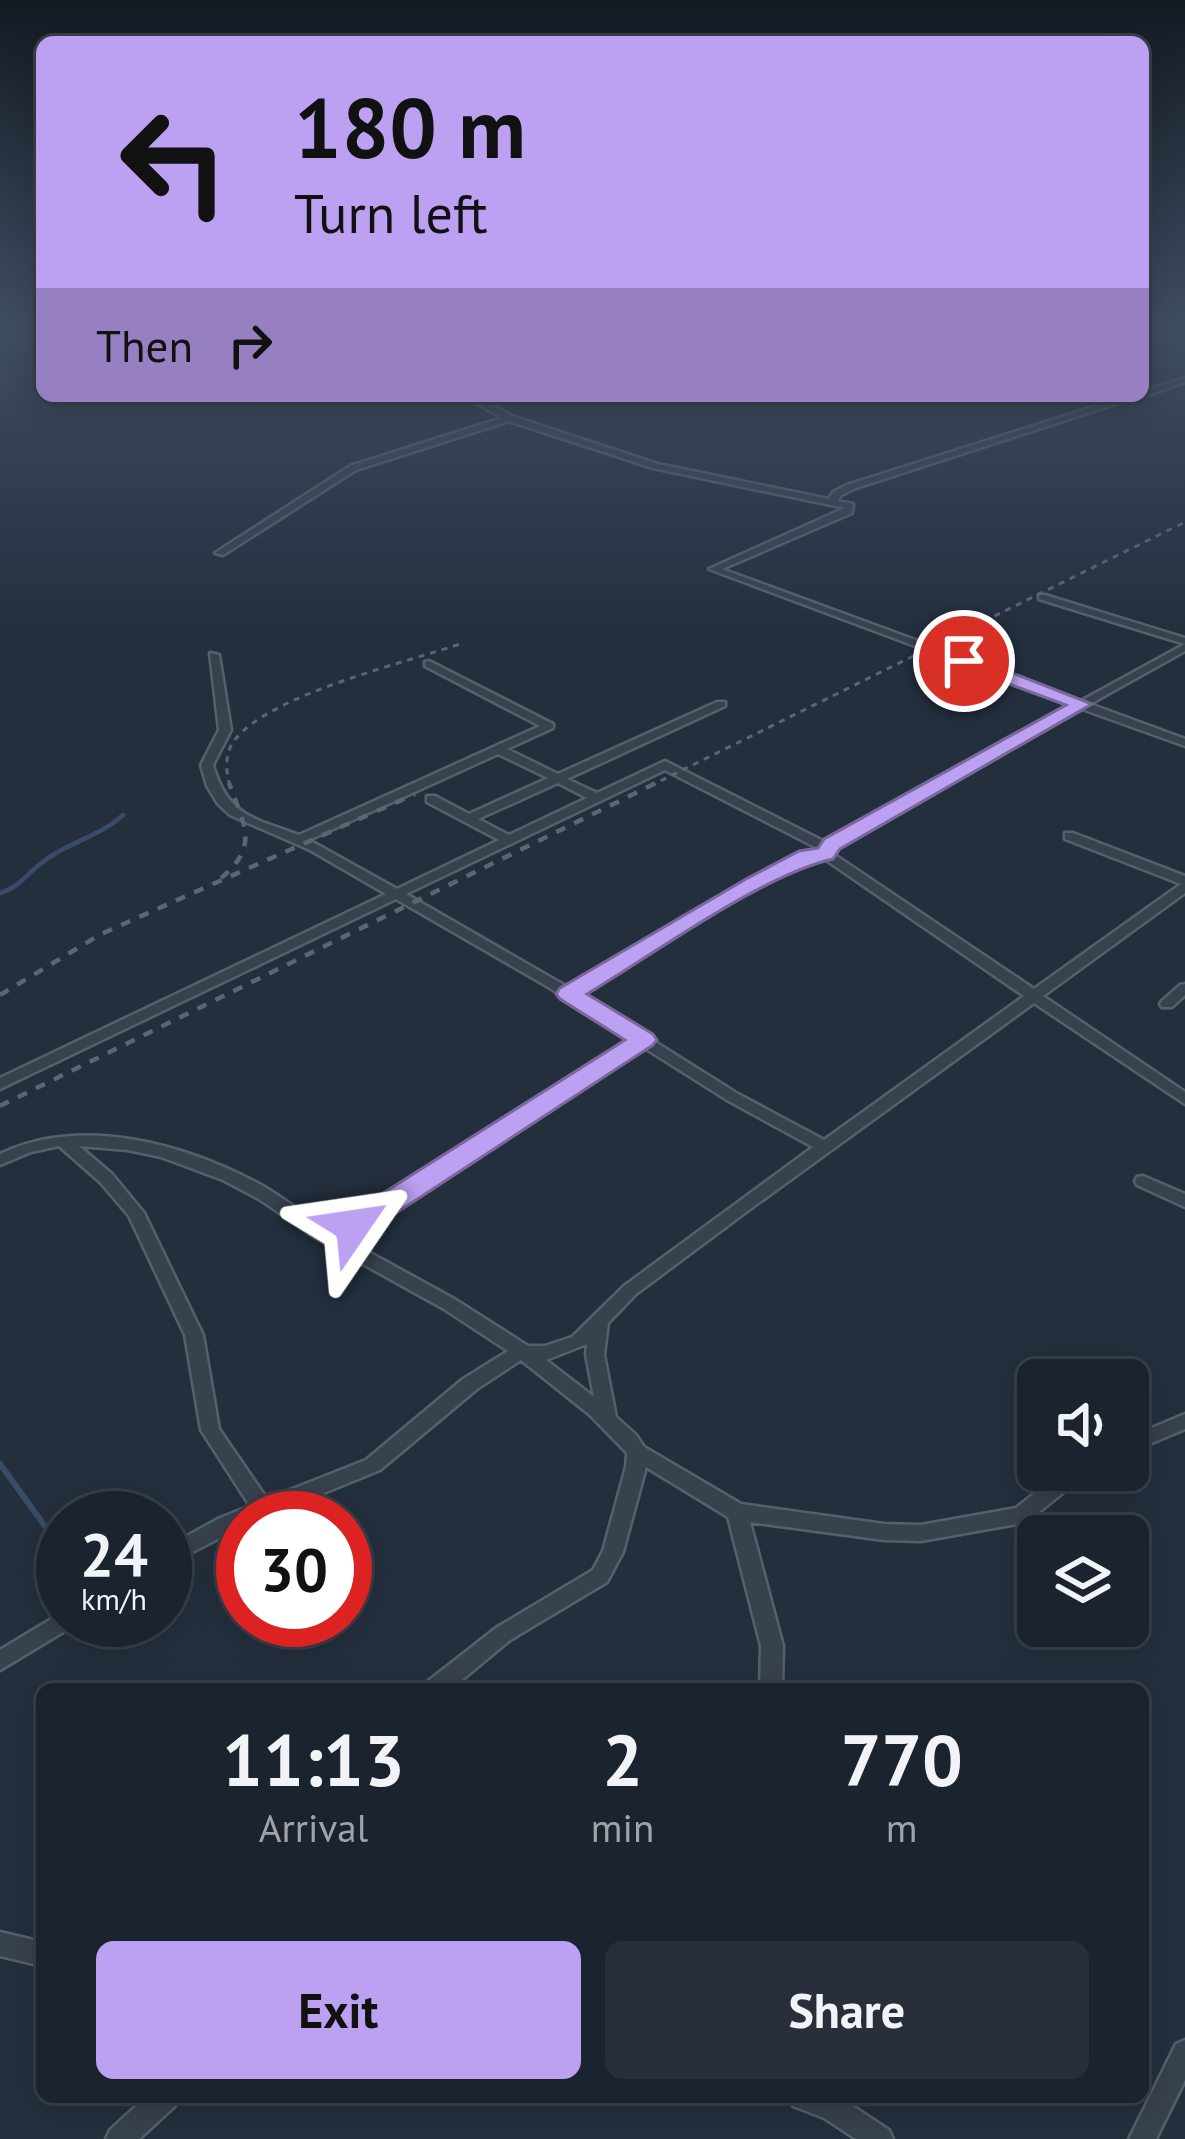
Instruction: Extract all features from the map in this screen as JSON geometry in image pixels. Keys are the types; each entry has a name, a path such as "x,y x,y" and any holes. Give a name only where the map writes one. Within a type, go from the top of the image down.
{"street":[{"path":"220,553 353,468 475,429"},
{"path":"542,429 656,466 833,501 851,509 714,569 1185,743"},
{"path":"833,501 850,487 1033,429"},
{"path":"1042,596 1185,644"},
{"path":"569,994 755,884 826,851 1185,644"},
{"path":"214,656 225,730 207,759 215,795 227,809 301,839 826,1148"},
{"path":"301,839 549,725 429,664"},
{"path":"469,819 721,704"},
{"path":"498,749 597,798"},
{"path":"0,1084 671,764 826,851 1185,1099"},
{"path":"431,799 510,841"},
{"path":"1069,836 1185,884"},
{"path":"308,1491 373,1465 470,1384 520,1353 564,1349 602,1315 1185,884"},
{"path":"1167,1004 1185,988"},
{"path":"332,1240 644,1040"},
{"path":"63,1141 106,1178 136,1213 194,1335 210,1430 251,1491"},
{"path":"0,1160 39,1142 63,1141 177,1156 260,1192 332,1240 419,1284 542,1365 608,1419 637,1452 737,1512 921,1533 1017,1516"},
{"path":"1143,1181 1185,1201"},
{"path":"602,1315 595,1355 608,1419"},
{"path":"1149,1437 1185,1421"},
{"path":"443,1683 503,1634 600,1576 624,1516 637,1452"},
{"path":"1021,1515 1051,1491"},
{"path":"737,1512 772,1646 771,1683"},
{"path":"0,1661 36,1639"},
{"path":"0,1944 36,1953"},
{"path":"1142,2139 1185,2053"},
{"path":"118,2139 159,2103"},
{"path":"819,2103 880,2139"}],"waterway":[{"path":"0,893 17,885 49,857 123,815"},
{"path":"0,1464 36,1514"}],"railway":[{"path":"650,786 1185,522"},
{"path":"230,786 231,746 251,724 340,682 463,643"},
{"path":"0,1106 656,783"},
{"path":"221,878 245,844 230,786"},
{"path":"0,995 101,934 415,794"}],"route":[{"path":"353,1226 644,1040 569,994 755,884 807,856 825,854 832,844 1082,704 964,661"}]}
